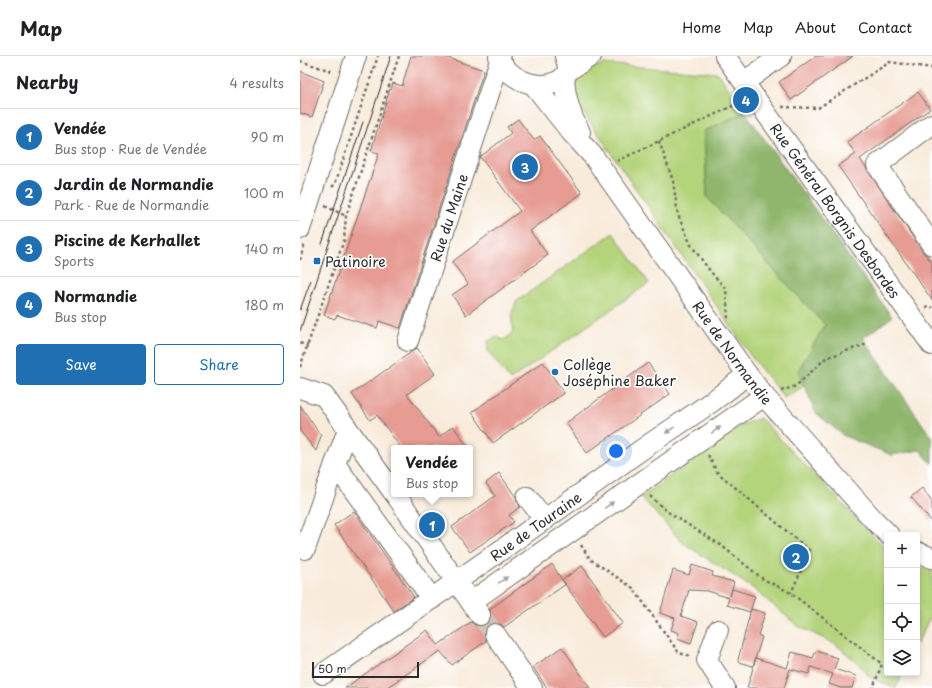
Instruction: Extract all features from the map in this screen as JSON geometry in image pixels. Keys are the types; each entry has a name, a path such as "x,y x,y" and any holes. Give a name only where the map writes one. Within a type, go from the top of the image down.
{"street":[{"path":"300,229 356,56"},
{"path":"499,58 508,71 514,76 533,84 550,84 559,82 566,68 591,56"},
{"name":"Rue Général Borgnis Desbordes","path":"725,56 931,342"},
{"path":"744,82 781,56"},
{"name":"Rue du Maine","path":"408,341 499,58"},
{"name":"Rue de Normandie","path":"566,68 566,97 571,114 593,156"},
{"path":"488,93 501,82 514,76"},
{"name":"Rue de Normandie","path":"533,84 571,132 593,156 764,396 886,532"},
{"path":"932,124 877,165 932,245"},
{"name":"Rue de Touraine","path":"323,674 545,520 666,432 730,390 747,374"},
{"path":"300,388 324,396 391,490"},
{"name":"Rue de Touraine","path":"457,582 476,609 572,531 764,396"},
{"path":"305,549 348,430"},
{"path":"335,464 432,599"},
{"path":"396,497 457,582"},
{"path":"527,497 545,520"},
{"path":"920,553 932,558"},
{"path":"718,630 707,660 725,688"},
{"path":"495,634 532,688"}],"path":[{"path":"300,367 344,240 346,216 400,56"},
{"path":"300,61 331,71"},
{"path":"659,141 673,181 678,214 691,245 710,271 726,289 729,313 728,326 723,340"},
{"path":"300,343 308,346"},
{"path":"764,396 796,386 826,358 867,344"},
{"path":"702,440 710,462 717,472 810,551 790,593"},
{"path":"642,482 651,498 668,512 722,546 763,579 790,593 882,664 873,688"},
{"path":"572,531 590,559 632,588 679,653 707,660"}],"green space":[{"path":"603,64 718,73 745,112 704,131 707,197 825,325 798,371 804,386 784,398 751,356 574,99 575,84 580,75"},
{"path":"745,112 892,317 863,338 932,438 932,464 920,450 892,455 844,436 816,413 798,371 825,325 707,197 704,131"},
{"path":"613,233 649,283 510,380 488,351 488,341 497,337 504,340 513,332 511,315 517,301"},
{"path":"760,418 884,547 884,676 902,676 896,688 871,678 858,663 835,644 798,626 754,589 682,542 641,497 744,424"},
{"path":"920,567 932,570 932,613 920,638"}],"building":[{"path":"411,56 442,56 484,70 400,328 379,321 377,328 337,315 335,319 324,315 379,153 371,151 390,89 391,90 393,83 402,86"},
{"path":"816,56 853,56 791,100 779,82"},
{"path":"300,71 324,81 312,117 300,113"},
{"path":"918,92 930,109 860,159 923,252 932,262 932,300 838,166 856,154 847,142"},
{"path":"518,119 534,140 540,136 582,193 530,231 548,255 466,315 452,295 468,284 452,262 520,211 480,157 511,133 507,127"},
{"path":"417,348 435,374 407,394 439,437 453,426 467,445 399,445 377,415 370,420 352,394"},
{"path":"543,362 564,393 493,443 472,412"},
{"path":"648,363 670,394 587,453 566,423"},
{"path":"300,405 321,436 316,451 300,431"},
{"path":"499,473 516,497 520,507 509,515 514,522 470,552 452,527 495,496 486,483"},
{"path":"922,488 932,501 932,522 911,497"},
{"path":"354,511 414,597 394,611 334,525"},
{"path":"552,564 562,580 582,566 623,623 603,637 565,585 504,627 495,623 488,625 484,634 486,641 452,665 440,651 386,688 345,688 427,630 438,645 471,622 476,626 486,625 491,619 490,609"},
{"path":"692,565 713,572 712,576 734,582 732,589 755,596 750,612 727,605 729,598 708,591 689,590 681,616 698,622 691,643 677,638 679,633 671,630 675,618 660,613 673,570 689,575"},
{"path":"751,609 765,613 758,635 762,637 753,666 738,662"},
{"path":"562,647 590,688 547,688 533,667"},
{"path":"816,651 838,658 834,669 856,676 852,688 841,688 829,684 833,674 811,667 809,674 790,669 784,688 747,688 756,658 787,668 792,652 813,658"}],"tunnel":[{"path":"480,615 495,634"}],"tram line":[{"path":"300,331 391,56"},
{"path":"322,244 363,122"},
{"path":"300,310 311,280"}],"place":[{"name":"Normandie","path":"746,100"},
{"name":"Piscine de Kerhallet","path":"525,167"},
{"name":"Patinoire","path":"317,261"},
{"name":"Collège Joséphine Baker","path":"555,372"},
{"name":"Vendée","path":"432,525"},
{"name":"Jardin de Normandie","path":"796,557"}]}
